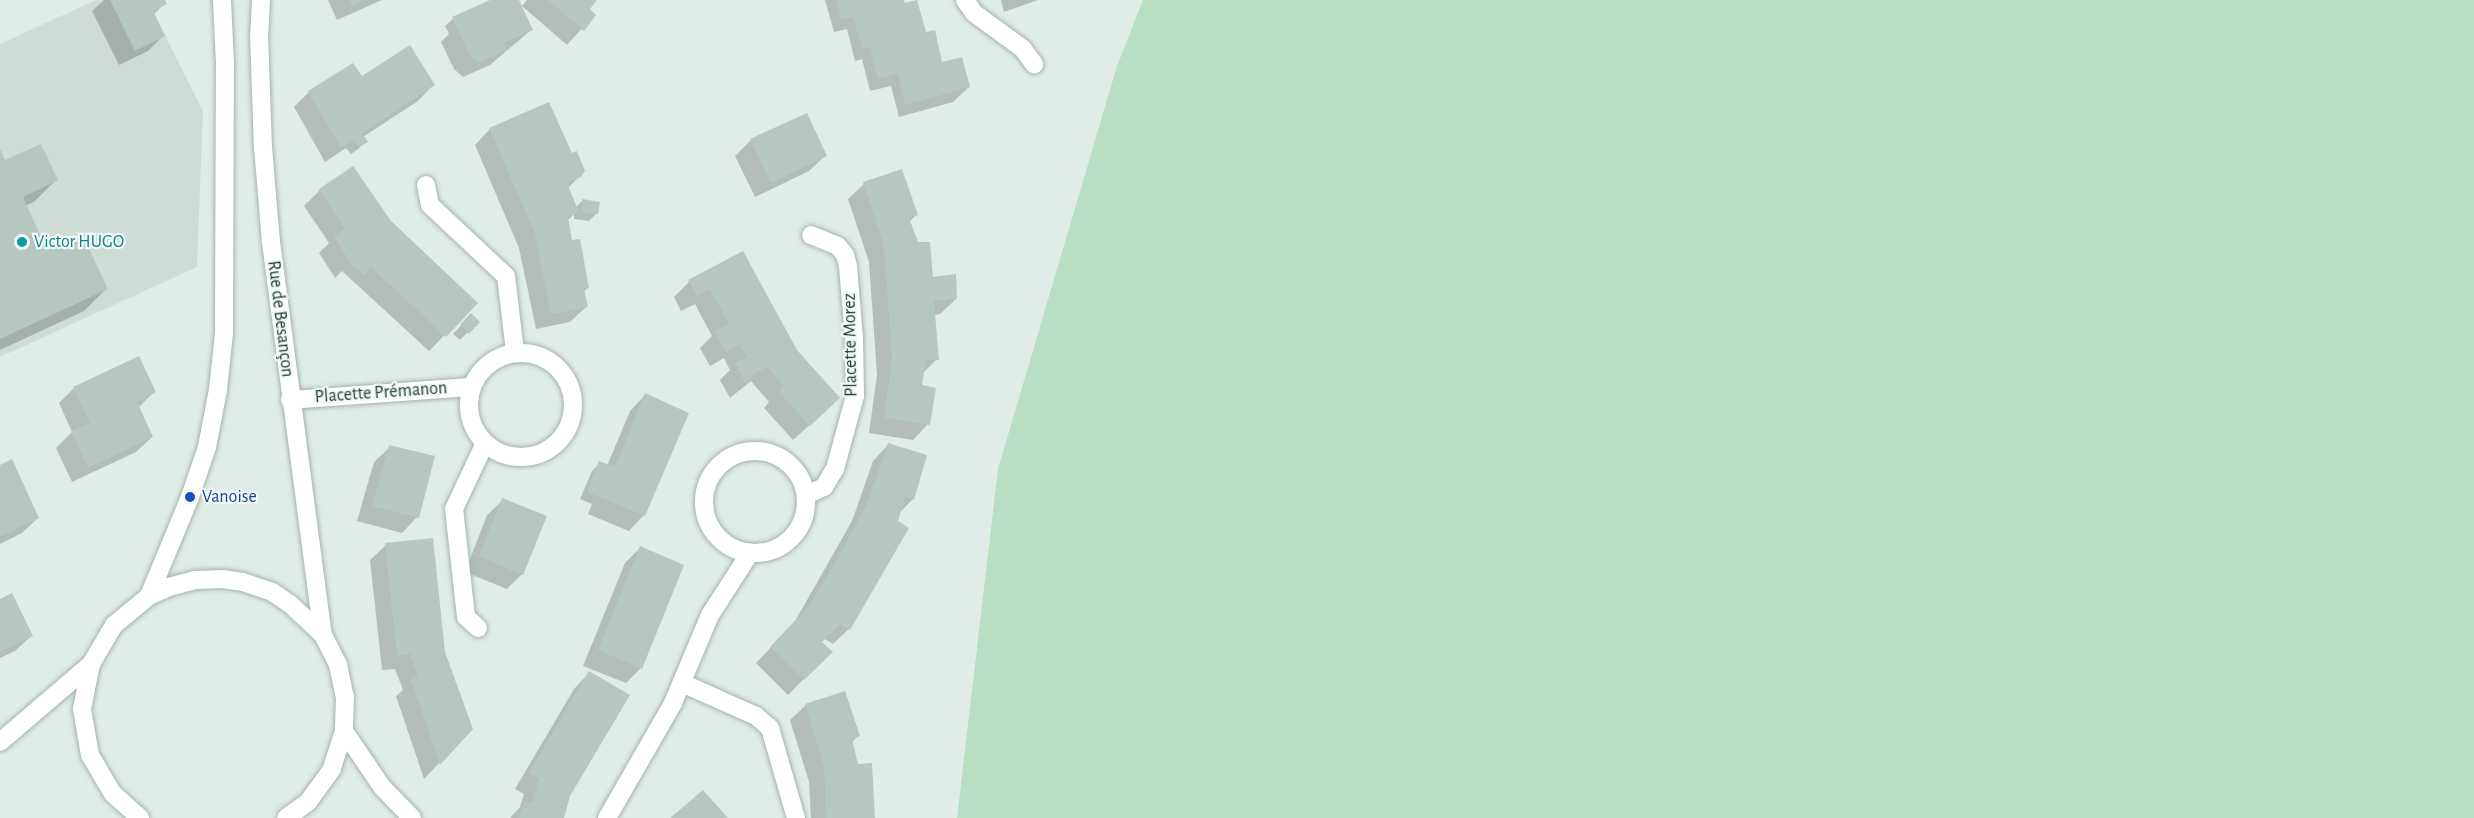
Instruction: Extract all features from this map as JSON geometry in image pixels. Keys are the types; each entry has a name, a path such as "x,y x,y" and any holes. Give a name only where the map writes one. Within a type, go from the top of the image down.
{"street":[{"path":"149,596 190,497 207,447 218,390 224,333 225,64 222,0"},
{"name":"Rue de Besançon","path":"261,0 259,35 263,147 272,254 323,635"},
{"path":"965,0 974,13 1023,49 1034,64"},
{"path":"426,185 430,205 506,276 515,352 533,354 550,360 563,372 571,387 574,404 571,422 563,437 550,449 534,456 517,457 500,453 485,443 454,509 466,618 478,628"},
{"name":"Placette Morez","path":"806,495 824,487 835,469 855,396 854,338 845,255 838,246 811,235"},
{"name":"Placette Prémanon","path":"485,443 472,423 469,405 472,387 489,364 515,352"},
{"name":"Placette Prémanon","path":"290,400 472,387"},
{"path":"752,451 767,453 793,468 806,495 803,518 792,538 765,553 750,553 722,542 712,530 706,516 704,501 706,486 713,473 737,454 752,451"},
{"path":"607,818 682,683 710,615 750,553"},
{"path":"0,742 90,664 114,625 149,596 169,586 195,580 243,582 281,598 323,635 338,665 345,697 344,731 332,769 308,802 286,818"},
{"path":"90,664 82,710 90,754 113,794 140,818"},
{"path":"682,683 756,716 770,728 796,818"},
{"path":"344,731 382,787 412,818"}],"shaded area":[{"path":"96,0 165,0 167,4 153,11 203,111 197,267 0,357 0,44"}],"green space":[{"path":"1143,0 2474,0 2474,818 957,818 998,469 1117,66"}],"building":[{"path":"110,0 165,0 167,4 153,11 165,36 135,51"},
{"path":"350,0 366,0 352,6"},
{"path":"490,0 519,0 533,30 504,43 507,50 479,63 469,54 452,17"},
{"path":"548,0 597,0 590,9 596,15 584,31"},
{"path":"836,0 904,0 905,3 917,0 926,32 935,30 942,62 962,57 970,87 905,105 898,73 878,79 870,47 862,49 853,17 840,20"},
{"path":"410,45 435,85 362,133 368,142 359,147 353,139 341,148 308,91 353,63 362,76"},
{"path":"549,102 572,153 577,151 585,171 581,177 567,183 579,212 568,217 572,240 580,239 589,288 584,289 588,307 551,314 534,231 489,128"},
{"path":"807,113 827,156 771,183 750,139"},
{"name":"Victor HUGO","path":"41,144 58,180 23,197 47,250 82,234 108,289 0,339 0,149 5,160"},
{"path":"353,166 391,221 478,303 446,337 371,267 364,275 351,264 334,236 345,229 319,189"},
{"path":"902,169 918,215 909,218 918,242 930,242 933,277 956,274 957,299 934,301 939,360 926,361 922,385 936,388 930,425 884,418 892,358 884,246 863,182"},
{"path":"582,199 600,202 598,214 581,212"},
{"path":"743,251 797,350 840,398 810,426 779,392 784,386 767,367 755,373 746,384 735,363 747,357 740,344 726,352 714,331 729,324 710,289 697,296 688,280"},
{"path":"471,313 480,322 469,334 460,325"},
{"path":"139,356 156,392 137,402 153,437 88,468 71,431 90,423 73,387"},
{"path":"645,393 689,413 645,516 587,492 599,461 615,467"},
{"path":"888,443 927,455 914,500 905,497 898,521 909,528 850,630 840,624 822,642 833,652 804,680 770,647 809,606 839,556 867,504"},
{"path":"389,445 435,456 419,518 372,506"},
{"path":"12,459 39,518 0,537 0,465"},
{"path":"502,498 547,516 523,575 479,556"},
{"path":"433,538 445,652 473,729 440,765 411,680 418,676 410,654 397,656 385,543"},
{"path":"640,546 684,565 642,669 598,650"},
{"path":"12,593 33,636 0,652 0,599"},
{"path":"589,671 630,695 570,796 564,818 519,818 524,801 532,803 539,779 529,773"},
{"path":"845,691 860,736 852,739 858,764 872,763 875,818 826,818 824,766 805,704"},
{"path":"703,790 728,818 670,818"}],"place":[{"name":"Victor HUGO","path":"22,242"},
{"name":"Vanoise","path":"190,497"}]}
